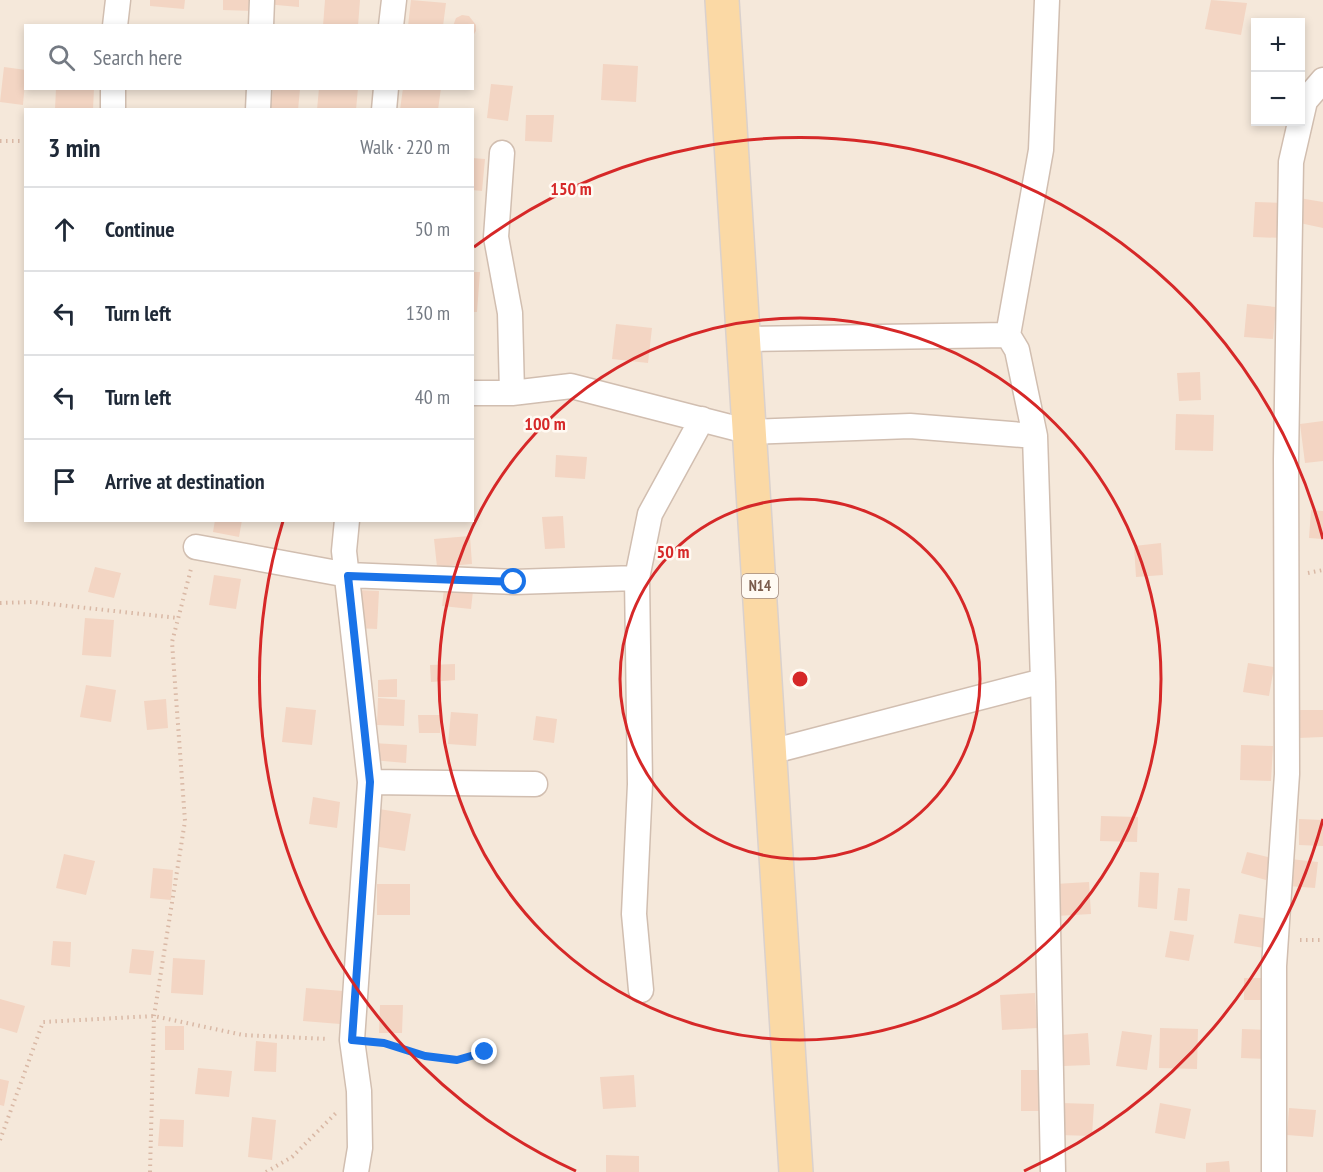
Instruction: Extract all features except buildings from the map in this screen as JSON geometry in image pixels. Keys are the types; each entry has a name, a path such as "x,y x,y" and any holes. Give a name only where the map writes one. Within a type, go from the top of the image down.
{"main road":[{"name":"N14","path":"722,0 796,1172"}],"street":[{"path":"115,24 118,0"},
{"path":"261,24 262,0"},
{"path":"391,24 393,0"},
{"path":"1047,0 1041,150 1008,336 1017,350 1035,436 1043,681 1053,1172"},
{"path":"1274,1172 1274,966 1287,774 1286,459 1292,162 1305,102 1323,80"},
{"path":"113,90 113,108"},
{"path":"258,108 259,90"},
{"path":"384,108 386,90"},
{"path":"502,153 496,237 510,313 512,393"},
{"path":"744,339 1008,336"},
{"path":"474,393 512,393 571,386 750,432 910,426 1035,436"},
{"path":"641,990 634,914 640,784 637,578 650,514 702,419"},
{"path":"347,522 344,551 370,782 352,1040 358,1091 360,1148 356,1172"},
{"path":"196,546 348,576 514,582 637,578"},
{"path":"770,752 1043,681"},
{"path":"370,782 535,784"}],"path":[{"path":"0,141 24,141"},
{"path":"150,1172 154,1016 185,820 172,642 196,546"},
{"path":"0,603 32,602 178,618"},
{"path":"0,1140 43,1022 154,1016 243,1035 384,1043 425,1056 457,1060 485,1052"},
{"path":"266,1172 292,1157 358,1091"}],"shaded area":[{"path":"0,0 1323,0 1323,1172 0,1172"}],"route":[{"path":"485,1052 457,1060 425,1056 384,1043 352,1040 370,782 348,576 514,582"}]}
